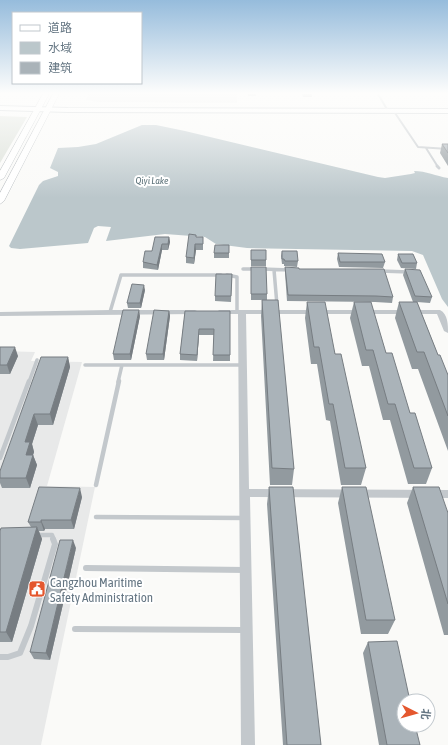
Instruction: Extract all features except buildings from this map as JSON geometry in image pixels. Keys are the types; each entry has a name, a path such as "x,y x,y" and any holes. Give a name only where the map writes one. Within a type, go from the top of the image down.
{"main road":[{"path":"0,178 28,129"},
{"path":"0,201 38,129"}],"street":[{"path":"0,314 205,312"},
{"path":"213,312 440,312 448,331"},
{"path":"240,312 243,365 248,745"},
{"path":"245,493 448,494"}],"lane":[{"path":"405,129 414,144 420,148 448,149"},
{"path":"426,148 439,168"},
{"path":"243,269 298,270"},
{"path":"274,270 278,312"},
{"path":"375,271 414,272"},
{"path":"110,312 120,275 128,275 237,276 240,312"},
{"path":"0,458 37,360"},
{"path":"85,364 243,365"},
{"path":"96,485 122,365"},
{"path":"96,517 245,518"},
{"path":"0,657 8,657 20,653 25,644 55,544 52,535 30,535"},
{"path":"86,568 246,570"},
{"path":"75,629 246,630"}],"shaded area":[{"path":"0,129 20,129 0,163"},
{"name":"Cangzhou Maritime Safety Administration","path":"0,351 35,352 31,361 82,362 47,486 95,487 41,745 0,745"}],"water":[{"name":"Qiyi Lake","path":"133,129 174,129 378,177 385,178 411,174 415,173 414,171 448,178 448,307 442,299 423,255 412,251 247,248 216,244 205,237 165,234 106,241 111,227 98,226 94,228 88,243 20,249 11,248 9,246 39,185 43,181 58,176 58,172 50,168 58,148 96,144"}],"place":[{"name":"Cangzhou Maritime Safety Administration","path":"37,589"}]}
